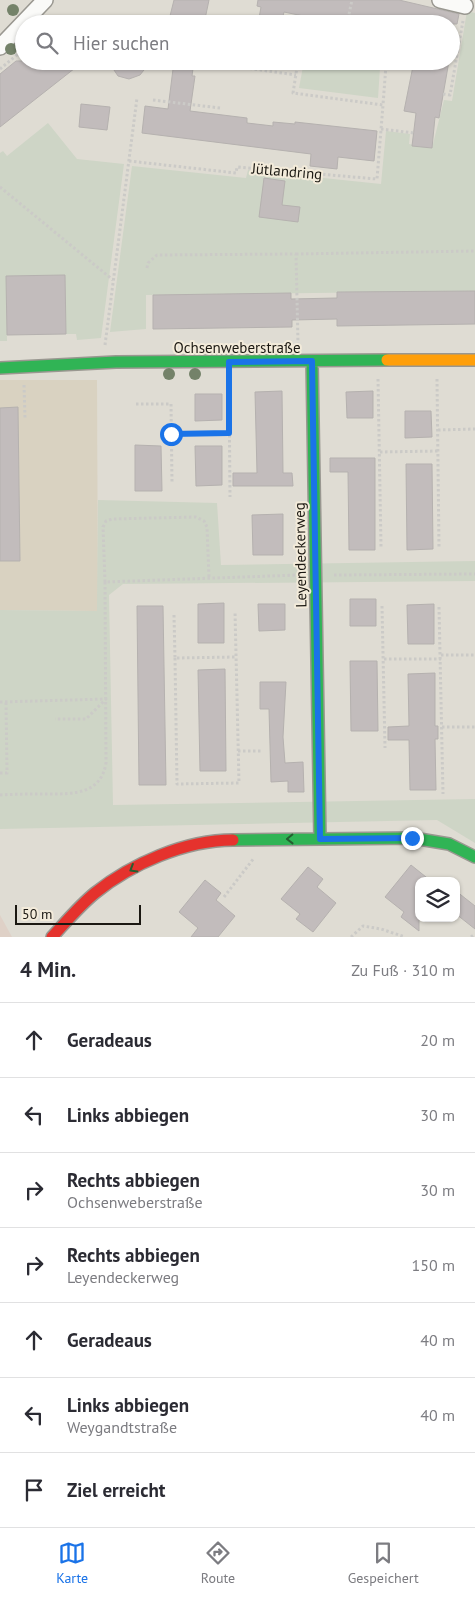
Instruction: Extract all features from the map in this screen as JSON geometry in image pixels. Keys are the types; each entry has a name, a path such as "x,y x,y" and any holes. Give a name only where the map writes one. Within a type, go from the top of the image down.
{"street":[{"path":"30,15 45,0"},
{"path":"440,0 465,6"},
{"path":"0,46 15,31"},
{"name":"Ochsenweberstraße","path":"0,368 102,363 475,360"},
{"name":"Leyendeckerweg","path":"312,361 320,839"},
{"path":"52,937 102,888 147,861 199,844 263,839 412,838 449,844 475,857"}],"path":[{"path":"349,15 352,0"},
{"path":"460,36 465,6"},
{"path":"260,70 296,75"},
{"path":"297,70 293,93 383,105"},
{"name":"Jütlandring","path":"129,161 236,173 237,167 377,180 386,70"},
{"path":"443,94 450,95 454,70"},
{"path":"102,363 137,98"},
{"path":"153,100 220,108"},
{"path":"381,129 414,133"},
{"path":"0,187 113,280"},
{"path":"147,268 148,263 157,255 475,251"},
{"path":"296,254 298,362"},
{"path":"437,360 439,548"},
{"path":"378,361 381,546"},
{"path":"229,362 230,497"},
{"path":"24,396 25,418"},
{"path":"136,404 171,404 172,482"},
{"path":"438,430 475,429"},
{"path":"171,434 229,433"},
{"path":"380,452 438,451"},
{"path":"0,795 76,794 92,788 102,776 106,763 103,527 106,521 112,519 196,517 202,519 207,527 209,577"},
{"path":"105,582 209,577 475,574"},
{"path":"382,606 385,748"},
{"path":"440,607 443,794"},
{"path":"174,615 177,784 239,783 235,611"},
{"path":"384,659 475,655"},
{"path":"175,658 236,657"},
{"path":"0,702 106,699"},
{"path":"56,719 86,719 106,699"},
{"path":"0,773 7,772 6,701"},
{"path":"442,727 475,727"},
{"path":"238,752 263,751"},
{"path":"224,897 255,856 263,839"},
{"path":"351,937 364,926 381,929 404,937"},
{"path":"471,937 475,934"}],"shaded area":[{"path":"0,380 97,380 98,611 0,610"},
{"path":"0,915 12,937 0,937"}],"green space":[{"path":"467,11 475,13 475,291 146,295 146,329 110,332 132,166 246,178 248,170 381,184 386,131 410,134 409,144 432,148 444,100 452,101 457,70 460,70 460,53"},
{"path":"302,70 380,70 378,98 299,88"},
{"path":"48,123 77,159 124,164 101,338 77,340 76,334 66,334 65,275 6,276 7,341 0,341 0,153 3,151 7,156"},
{"path":"98,500 217,503 221,565 475,561 475,581 123,584 109,595 113,805 475,799 475,843 437,820 0,829 0,610 97,611"}],"building":[{"path":"174,0 209,0 206,15 170,15"},
{"path":"258,0 399,0 459,14 298,15 284,12 283,15 260,15 261,7 257,6"},
{"path":"15,62 15,70 73,70 0,127 0,74"},
{"path":"114,70 144,70 140,75 129,79 118,76"},
{"path":"173,70 193,70 192,76 195,76 190,111 247,118 247,123 273,126 273,122 295,124 295,122 377,131 374,161 338,157 337,169 310,166 311,154 142,133 145,106 168,109"},
{"path":"412,70 447,70 439,118 435,117 432,148 412,146 416,113 404,111"},
{"path":"81,104 110,107 107,130 79,127"},
{"path":"264,178 285,181 282,205 300,207 298,222 259,217"},
{"path":"65,275 66,334 7,335 6,276"},
{"path":"475,291 475,324 337,326 337,319 292,320 292,327 153,329 153,295 291,293 291,299 337,298 337,292"},
{"path":"282,391 283,473 292,473 293,486 233,486 233,473 257,473 255,392"},
{"path":"373,391 373,418 347,418 346,392"},
{"path":"195,394 222,394 222,420 195,421"},
{"path":"18,407 20,561 0,561 0,408"},
{"path":"405,411 431,411 432,437 405,438"},
{"path":"135,445 161,446 162,491 135,491"},
{"path":"195,446 222,446 222,485 196,486"},
{"path":"330,458 375,458 375,550 349,550 348,472 330,472"},
{"path":"406,464 432,464 433,549 407,550"},
{"path":"283,514 283,555 253,555 252,515"},
{"path":"350,599 376,599 376,626 350,626"},
{"path":"224,603 224,643 198,643 198,604"},
{"path":"258,604 285,604 285,630 259,631"},
{"path":"434,604 434,644 408,644 407,605"},
{"path":"137,606 163,606 166,785 139,785"},
{"path":"350,661 377,661 378,731 351,731"},
{"path":"225,669 226,771 200,771 198,670"},
{"path":"435,673 435,726 438,726 438,739 435,739 436,790 410,790 409,740 388,740 388,727 409,726 408,674"},
{"path":"260,682 286,682 283,737 285,763 303,762 304,792 288,792 288,781 271,782 269,709 260,709"},
{"path":"411,865 426,877 415,877 415,922 419,922 419,931 401,917 404,912 385,897"},
{"path":"308,867 323,879 317,887 336,903 313,932 296,919 300,914 281,899"},
{"path":"205,880 221,893 216,900 235,916 218,937 191,937 198,928 179,912"},
{"path":"460,894 475,906 475,929 460,917"}],"traffic: fast":[{"path":"0,368 116,362 387,360"},
{"path":"312,361 320,839"},
{"path":"233,840 413,838 449,844 475,857"}],"traffic: slow":[{"path":"387,360 475,360"}],"traffic: jam":[{"path":"52,937 89,898 125,872 178,849 196,844 233,840"}],"route":[{"path":"171,434 229,433 229,362 312,361 320,839 412,838"}]}
